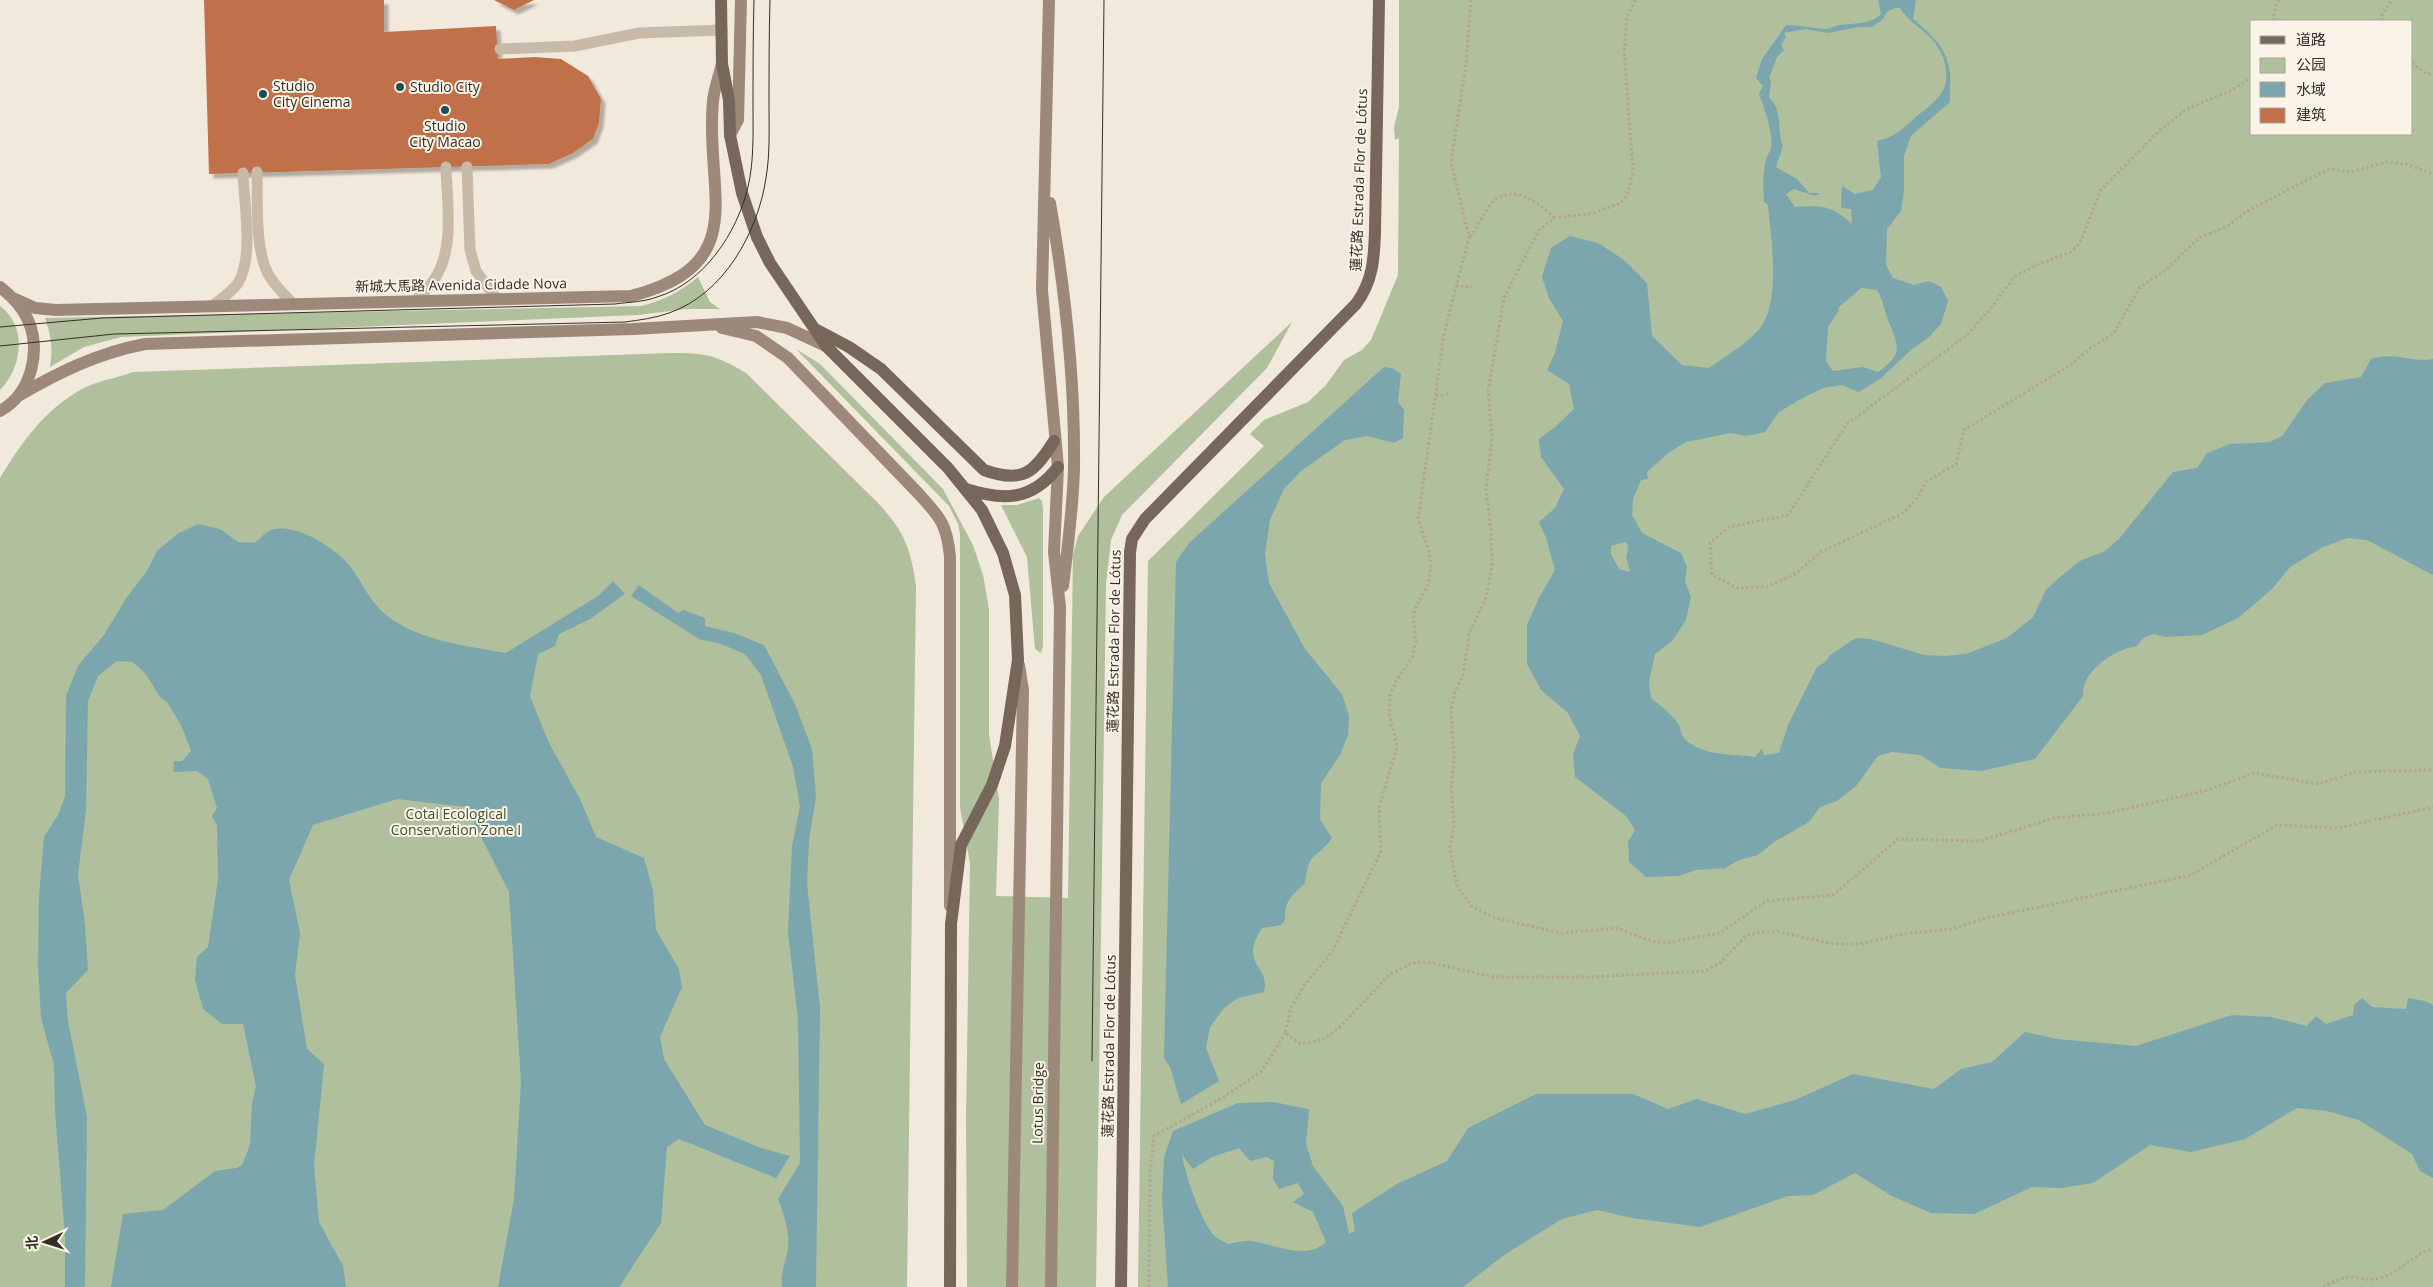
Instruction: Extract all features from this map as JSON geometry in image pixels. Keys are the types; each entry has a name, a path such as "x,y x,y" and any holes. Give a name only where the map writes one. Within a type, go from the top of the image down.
{"main road":[{"path":"721,0 722,64 729,100 730,136 738,173 757,237 770,263 826,346 966,489 993,529 1010,573 1017,612 1018,660 1005,746 1000,766 962,845 950,924"},
{"path":"730,136 738,120 741,0"},
{"path":"1049,0 1042,290 1054,441 1058,467 1054,552 1060,607"},
{"name":"蓮花路 Estrada Flor de Lótus","path":"1121,1287 1129,566 1131,546 1138,528 1145,519 1356,304 1368,286 1373,267 1375,232 1379,0"},
{"name":"新城大馬路 Avenida Cidade Nova","path":"15,299 34,308 56,310 631,296 666,285 685,274 700,260 711,242 715,222 713,100 722,64"},
{"path":"1046,176 1065,313 1073,428 1074,469 1060,607"},
{"path":"0,287 15,299 27,316 33,337 34,357 29,378 18,396 2,412"},
{"path":"18,396 81,362 108,352 145,344 685,326 736,322 774,324 803,334 826,346"},
{"path":"685,326 721,328 756,336 788,358 936,512 946,528 950,558 950,1287"},
{"path":"814,328 849,347 882,369 984,470 1006,477 1024,474 1042,461 1054,441"},
{"path":"966,489 1000,497 1014,496 1041,485 1058,467"},
{"name":"Lotus Bridge","path":"1051,1287 1060,607"},
{"name":"Lotus Bridge","path":"1012,1287 1023,690 1018,660"}],"lane":[{"path":"500,49 575,46 639,33 722,30"},
{"path":"467,166 470,250 476,271 497,299"},
{"path":"415,301 432,283 443,262 448,222 446,167"},
{"path":"257,172 260,238 263,257 269,276 293,304"},
{"path":"212,306 238,284 244,271 247,253 243,173"}],"path":[{"path":"1469,237 1451,162 1466,66 1471,0"},
{"path":"1635,0 1627,16 1624,52 1633,170 1629,192 1621,204 1593,213 1554,218 1540,230 1504,298 1488,391 1492,439 1486,489 1491,532 1492,566 1486,598 1469,634 1464,674 1455,692 1451,709 1454,760 1451,786 1454,825 1450,848 1457,886 1472,906 1495,918 1561,933 1617,928 1648,940 1664,943 1720,933 1766,901 1833,895 1898,838 1980,841 2054,818 2108,813 2204,791 2255,773 2318,784 2356,772 2433,770"},
{"path":"2273,20 2276,4 2280,0"},
{"path":"2382,20 2382,14 2392,0"},
{"path":"2413,64 2427,74 2433,74"},
{"path":"2250,78 2232,90 2187,110 2159,131 2102,190 2080,243 2071,252 2039,264 2014,277 1992,307 1967,335 1847,424 1788,515 1729,527 1710,543 1712,575 1736,588 1766,588 1795,574 1821,552 1903,513 1917,498 1926,482 1956,464 1964,430 2072,364 2114,332 2140,287 2163,272 2198,238 2228,226 2247,211 2329,169 2350,172 2386,162 2406,164 2433,174"},
{"path":"1149,1287 1150,1173 1154,1136 1222,1098 1262,1071 1285,1033 1291,1007 1306,983 1332,952 1381,851 1379,808 1397,747 1389,712 1390,695 1397,678 1412,658 1416,641 1414,618 1416,607 1428,585 1431,567 1429,551 1418,520 1444,334 1469,237 1493,202 1505,195 1516,195 1534,200 1554,218"},
{"path":"1456,286 1472,287"},
{"path":"1436,396 1449,394"},
{"path":"1285,1033 1301,1044 1324,1039 1341,1026 1390,975 1412,963 1427,962 1494,977 1587,977 1706,971 1720,963 1747,935 1762,932 1779,932 1834,944 1860,944 1902,934 1953,928 1982,919 2191,875 2277,825 2338,828 2433,807"},
{"path":"2322,1287 2342,1278 2352,1277 2369,1281 2384,1277 2420,1252 2433,1249"}],"green space":[{"path":"1399,0 2433,0 2433,1287 1138,1287 1148,561 1264,446 1250,434 1264,420 1308,402 1326,385 1344,360 1362,350 1371,340 1398,275 1399,138 1395,140 1394,127 1399,107"},
{"path":"698,277 710,302 720,309 686,309 638,315 121,337 84,347 50,367 51,342 45,318 641,306 671,295"},
{"path":"0,306 9,314 15,324 19,347 13,370 0,390"},
{"path":"1292,322 1267,368 1122,515 1111,540 1106,584 1096,1287 967,1287 966,1118 970,863 960,808 960,534 958,524 949,506 796,349 820,364 943,489 973,545 983,575 989,609 989,734 999,799 996,896 1068,898 1073,555 1078,536 1104,497"},
{"name":"Cotai Ecological Conservation Zone I","path":"671,353 710,356 727,362 746,373 886,512 900,531 911,560 916,585 907,1287 0,1287 0,478 17,452 45,417 68,397 88,386 133,372"},
{"path":"1039,498 1042,501 1043,509 1043,646 1041,653 1035,649 1027,557 1001,505 1017,505"}],"water":[{"path":"1878,0 1916,0 1913,19 1938,43 1949,65 1950,102 1911,136 1904,156 1904,190 1901,211 1887,229 1886,265 1893,278 1914,285 1929,281 1941,287 1948,301 1941,324 1929,337 1912,349 1880,379 1859,392 1842,385 1823,388 1779,412 1765,432 1746,436 1731,433 1686,442 1671,451 1647,472 1648,479 1641,480 1633,499 1632,515 1642,533 1681,553 1687,567 1685,582 1691,597 1686,620 1673,640 1655,654 1649,682 1651,698 1676,721 1684,738 1700,749 1718,753 1755,757 1762,749 1764,755 1779,753 1788,725 1817,667 1825,662 1830,655 1856,638 1871,639 1924,655 1944,656 1966,654 2007,638 2033,617 2046,590 2060,577 2080,561 2105,551 2119,539 2173,472 2197,468 2207,453 2230,444 2270,442 2282,436 2308,399 2325,383 2361,377 2371,359 2380,357 2388,356 2417,360 2433,359 2433,575 2367,540 2348,538 2323,547 2290,567 2272,589 2238,618 2202,635 2166,637 2154,634 2143,638 2137,646 2119,652 2101,663 2088,678 2083,696 2035,759 1981,771 1941,768 1920,755 1892,752 1878,756 1856,786 1837,801 1820,807 1809,822 1774,842 1758,855 1739,860 1725,868 1696,870 1679,876 1646,877 1629,862 1628,842 1635,830 1626,816 1575,777 1573,754 1580,736 1568,713 1541,690 1527,664 1527,625 1539,598 1555,570 1546,538 1539,522 1555,508 1564,489 1541,457 1539,439 1574,409 1569,384 1547,370 1555,353 1563,321 1549,298 1542,277 1551,248 1570,236 1598,243 1624,260 1647,283 1652,336 1682,365 1709,368 1744,343 1757,332 1767,315 1773,284 1771,234 1768,205 1764,202 1763,186 1766,159 1772,142 1768,121 1759,94 1763,86 1756,78 1762,59 1786,25 1827,29 1840,25 1867,22 1881,14","holes":["1900,8 1910,20 1930,37 1943,57 1946,77 1940,96 1901,130 1885,139 1877,141 1881,177 1873,190 1855,194 1842,186 1841,208 1851,209 1852,224 1838,213 1826,208 1819,206 1795,207 1786,194 1794,189 1815,196 1820,193 1809,193 1797,179 1776,167 1783,146 1777,108 1769,98 1771,81 1769,78 1777,57 1784,50 1781,45 1786,37 1784,33 1805,29 1829,33 1858,27 1872,27 1882,20 1888,11","1861,288 1877,290 1897,343 1897,349 1892,360 1878,372 1863,367 1833,371 1826,362 1828,327 1839,310 1838,308","1625,542 1629,545 1627,545 1626,557 1630,572 1619,569 1611,554 1611,546"]},
{"path":"1384,367 1392,368 1401,374 1398,402 1404,410 1403,438 1394,443 1368,436 1345,440 1301,471 1284,489 1270,520 1265,554 1269,583 1305,649 1342,694 1349,716 1348,735 1340,755 1321,783 1320,819 1332,838 1311,860 1305,883 1293,895 1286,907 1285,920 1281,925 1262,928 1255,940 1254,958 1263,976 1265,983 1264,992 1238,998 1224,1008 1210,1027 1206,1048 1219,1081 1181,1104 1170,1067 1164,1058 1176,562 1189,543"},
{"path":"198,524 220,529 238,542 254,543 267,532 279,529 301,532 324,544 343,559 350,566 380,610 399,624 428,637 506,653 598,596 613,581 625,594 590,619 559,634 555,646 538,654 530,696 548,741 581,801 596,837 644,858 653,890 656,930 679,969 682,987 660,1037 664,1059 705,1125 761,1148 790,1156 776,1178 679,1139 667,1147 661,1223 619,1287 498,1287 514,1199 521,1082 509,892 466,807 397,799 313,825 289,880 300,933 295,975 307,1049 324,1064 314,1166 319,1222 343,1266 346,1287 111,1287 123,1214 163,1210 215,1171 236,1168 242,1165 250,1145 252,1103 256,1086 243,1024 222,1024 203,1009 195,980 197,957 208,947 218,879 217,825 212,816 217,808 208,779 197,771 173,772 174,761 182,761 191,751 181,725 146,674 133,662 117,661 98,676 88,701 86,810 78,875 85,924 88,970 66,993 68,1022 87,1117 85,1287 65,1287 65,1238 55,1110 54,1065 41,1018 38,965 39,897 44,837 58,815 65,797 66,696 78,666 104,635 127,597 147,571 157,551 177,534"},
{"path":"639,585 678,613 683,610 705,618 705,626 734,633 764,645 795,704 812,749 816,797 809,840 807,883 820,1008 816,1287 782,1287 782,1272 788,1249 788,1237 778,1199 800,1163 798,1019 788,933 792,846 800,806 793,767 761,675 745,654 721,644 699,639 631,596"},
{"path":"2362,998 2372,1007 2406,1009 2408,998 2425,1001 2433,1005 2433,1178 2420,1171 2412,1154 2359,1120 2327,1111 2297,1108 2245,1139 2191,1152 2150,1145 2093,1183 2061,1188 2032,1187 1974,1214 1931,1213 1892,1196 1855,1173 1813,1195 1788,1196 1700,1227 1632,1218 1597,1210 1562,1219 1504,1255 1463,1287 1168,1287 1162,1199 1164,1157 1173,1131 1238,1103 1273,1102 1309,1109 1306,1144 1313,1166 1343,1206 1349,1234 1355,1231 1352,1213 1397,1184 1447,1161 1468,1128 1536,1094 1633,1094 1668,1109 1697,1099 1745,1114 1795,1100 1853,1074 1934,1089 1961,1069 1992,1062 2025,1032 2057,1039 2136,1046 2232,1015 2271,1017 2307,1026 2316,1016 2326,1024 2353,1015 2354,1005","holes":["1239,1148 1250,1161 1266,1157 1274,1161 1273,1179 1279,1189 1298,1183 1304,1194 1293,1202 1313,1212 1326,1242 1318,1248 1300,1251 1251,1241 1228,1244 1213,1235 1198,1207 1182,1155 1193,1169 1212,1157"]}],"building":[{"name":"Studio City","path":"204,0 384,0 384,32 496,26 498,59 535,57 561,59 588,76 601,99 599,123 593,139 573,153 549,164 209,174"},
{"path":"494,0 534,0 514,10"}],"tram line":[{"path":"0,327 102,318 615,304 647,300 674,290 690,280 716,254 736,222 748,187 753,147 754,0"},
{"path":"0,346 114,334 625,322 653,318 669,313 689,304 722,276 735,259 746,239 762,199 768,160 770,0"},
{"path":"1092,1061 1104,0"}],"place":[{"name":"Studio City","path":"400,87"},
{"name":"Studio City Cinema","path":"263,94"},
{"name":"Studio City Macao","path":"445,110"}]}
